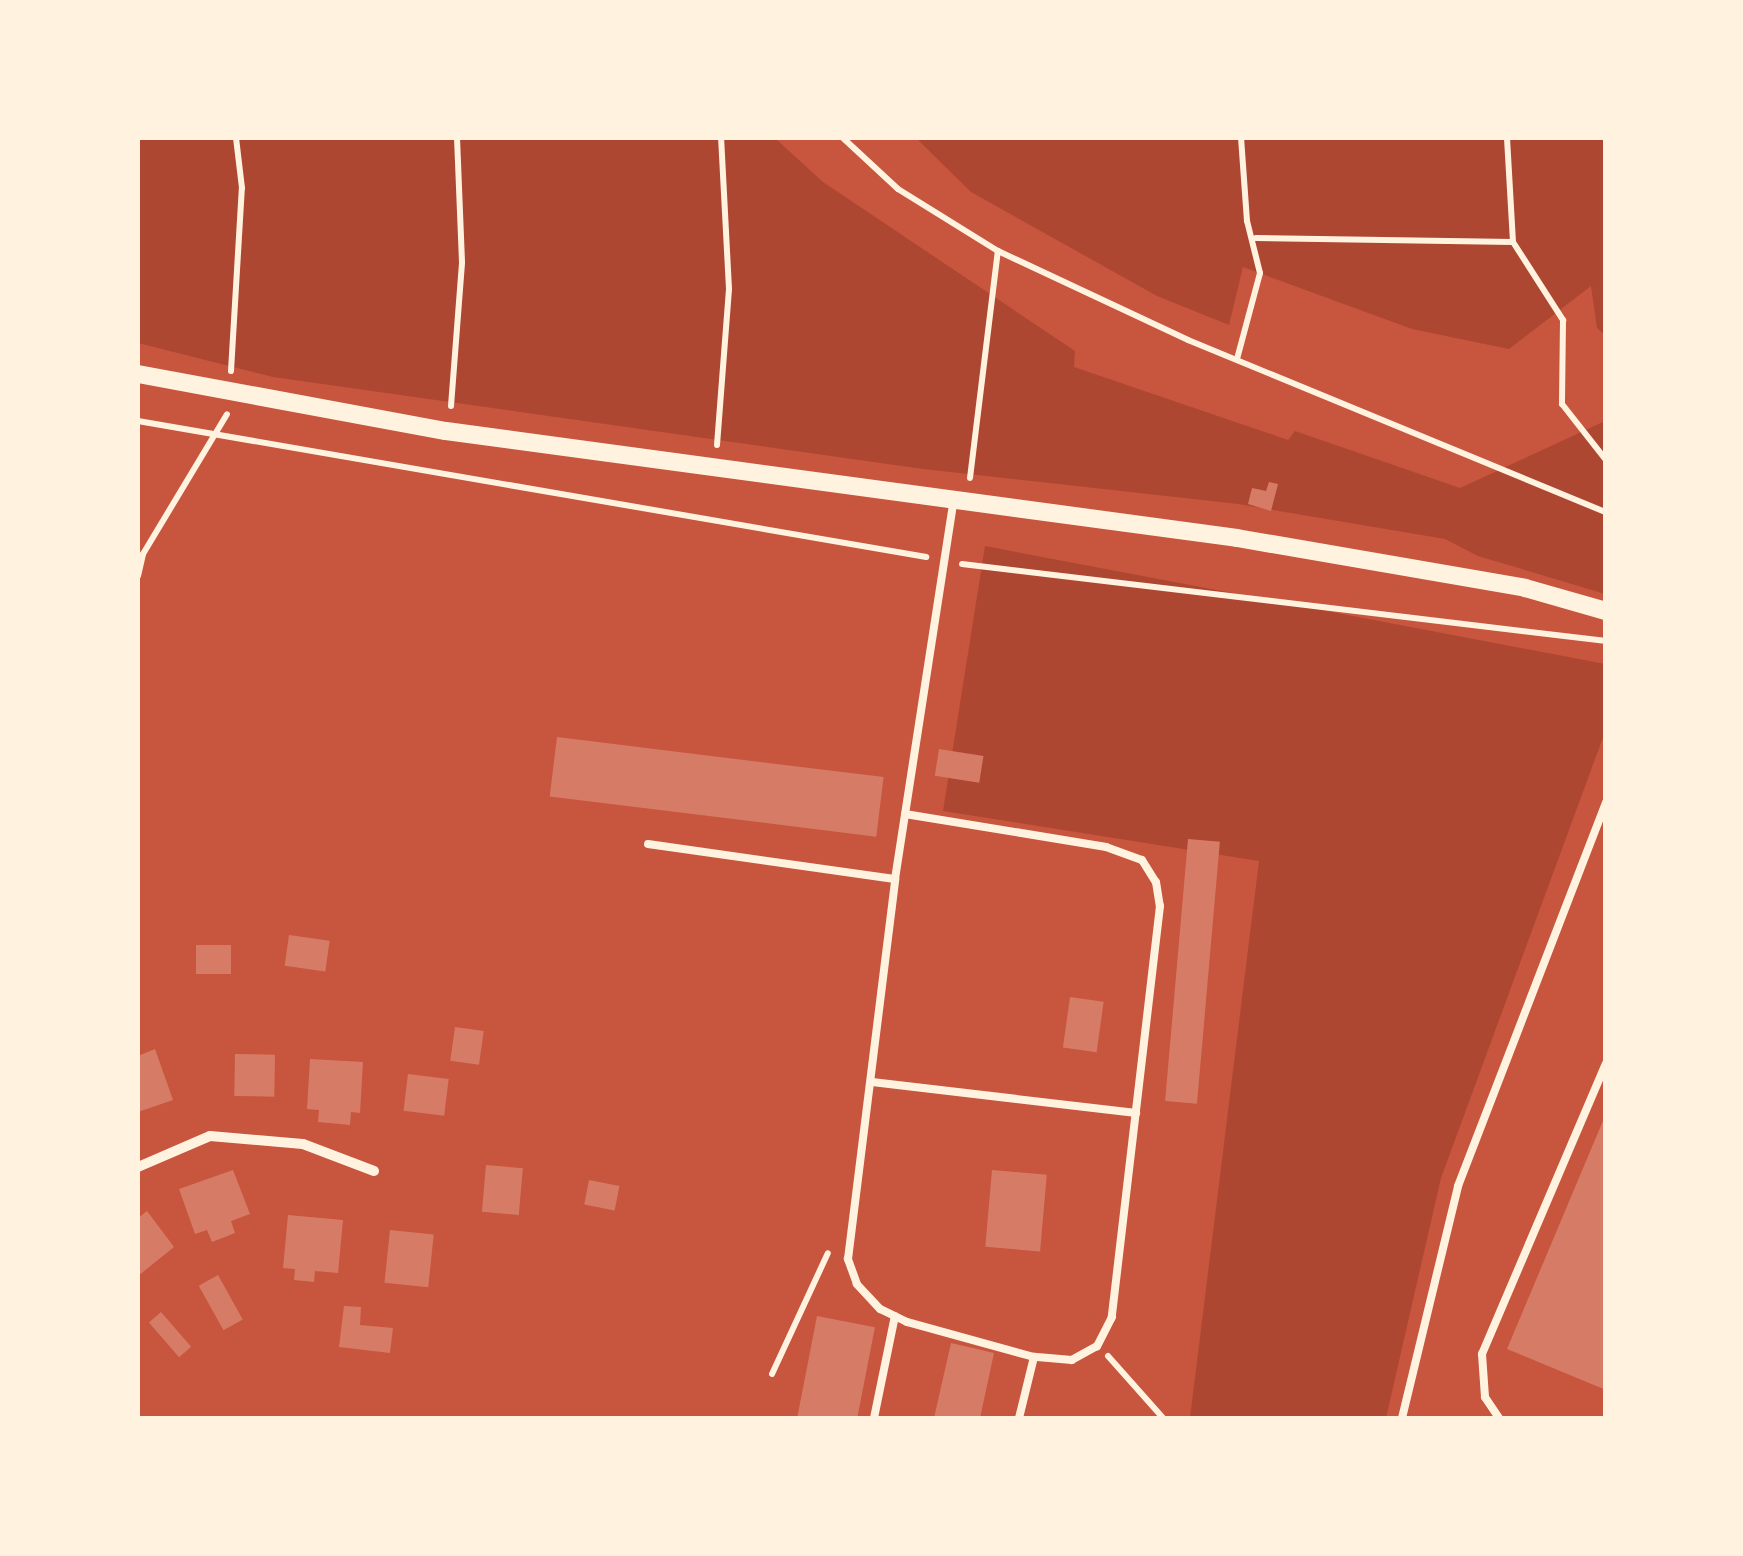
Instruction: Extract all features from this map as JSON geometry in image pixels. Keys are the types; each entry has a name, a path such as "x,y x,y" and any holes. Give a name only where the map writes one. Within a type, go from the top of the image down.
{"street":[{"path":"138,374 238,396 953,502 1236,538 1525,588 1606,611"},
{"path":"138,1166 210,1136 303,1144 374,1172"}],"lane":[{"path":"905,814 1106,847 1142,860 1160,906 1112,1317 1097,1346 1072,1360 1034,1357 896,1316 857,1284 848,1259 894,878 953,502"},
{"path":"1402,1418 1458,1186 1606,802"},
{"path":"648,844 894,878"},
{"path":"1499,1418 1485,1397 1482,1354 1606,1063"},
{"path":"872,1082 1136,1112"},
{"path":"874,1418 896,1316"},
{"path":"1018,1418 1034,1357"}],"path":[{"path":"230,372 242,188 236,138"},
{"path":"451,406 462,262 457,138"},
{"path":"716,451 729,289 722,138"},
{"path":"843,138 898,189 998,251 1237,360 1606,512"},
{"path":"1237,360 1260,273 1256,238 1246,221 1241,138"},
{"path":"1507,138 1512,242 1564,320 1562,404 1606,460"},
{"path":"1256,238 1512,242"},
{"path":"969,487 998,251"},
{"path":"138,576 143,554 238,396"},
{"path":"138,420 923,552 927,559 944,562 1606,641"},
{"path":"772,1374 799,1306 855,1204"},
{"path":"1097,1346 1138,1384 1163,1418"}],"shaded area":[{"path":"138,138 775,138 823,182 1075,351 1074,367 1288,440 1295,431 1460,488 1605,421 1605,594 1478,556 1445,539 1238,504 923,469 273,377 138,343"},
{"path":"916,138 1605,138 1605,335 1597,328 1591,286 1509,349 1412,329 1243,267 1229,325 1157,296 971,192"},
{"path":"985,546 1605,664 1605,732 1441,1178 1386,1418 1190,1418 1259,861 943,811"}],"building":[{"path":"1269,482 1278,484 1271,511 1248,504 1252,488 1266,491"},
{"path":"557,737 884,777 876,837 550,797"},
{"path":"939,749 983,756 979,783 935,776"},
{"path":"1188,839 1220,842 1197,1104 1165,1101"},
{"path":"289,935 330,941 325,971 285,966"},
{"path":"196,945 231,945 231,974 196,974"},
{"path":"1070,997 1104,1002 1097,1052 1063,1048"},
{"path":"455,1027 484,1031 479,1065 450,1061"},
{"path":"155,1049 173,1100 138,1112 138,1056"},
{"path":"235,1054 275,1055 274,1097 234,1096"},
{"path":"310,1059 363,1062 360,1113 351,1112 350,1125 318,1122 319,1110 307,1109"},
{"path":"408,1074 449,1079 444,1116 403,1111"},
{"path":"1606,1116 1606,1390 1507,1349"},
{"path":"486,1165 523,1168 519,1215 482,1212"},
{"path":"233,1170 250,1214 231,1221 235,1233 212,1242 207,1230 195,1234 179,1189"},
{"path":"992,1170 1047,1175 1040,1252 985,1247"},
{"path":"589,1180 619,1186 615,1210 584,1205"},
{"path":"147,1211 174,1247 138,1276 138,1218"},
{"path":"288,1215 343,1220 338,1273 315,1271 314,1282 294,1280 295,1269 283,1268"},
{"path":"390,1230 434,1235 428,1287 384,1283"},
{"path":"218,1275 243,1320 223,1330 199,1286"},
{"path":"344,1306 361,1307 360,1325 393,1328 390,1353 339,1347"},
{"path":"161,1312 191,1347 179,1357 149,1322"},
{"path":"817,1316 875,1327 857,1418 797,1418"},
{"path":"951,1343 994,1353 980,1418 934,1418"}]}
